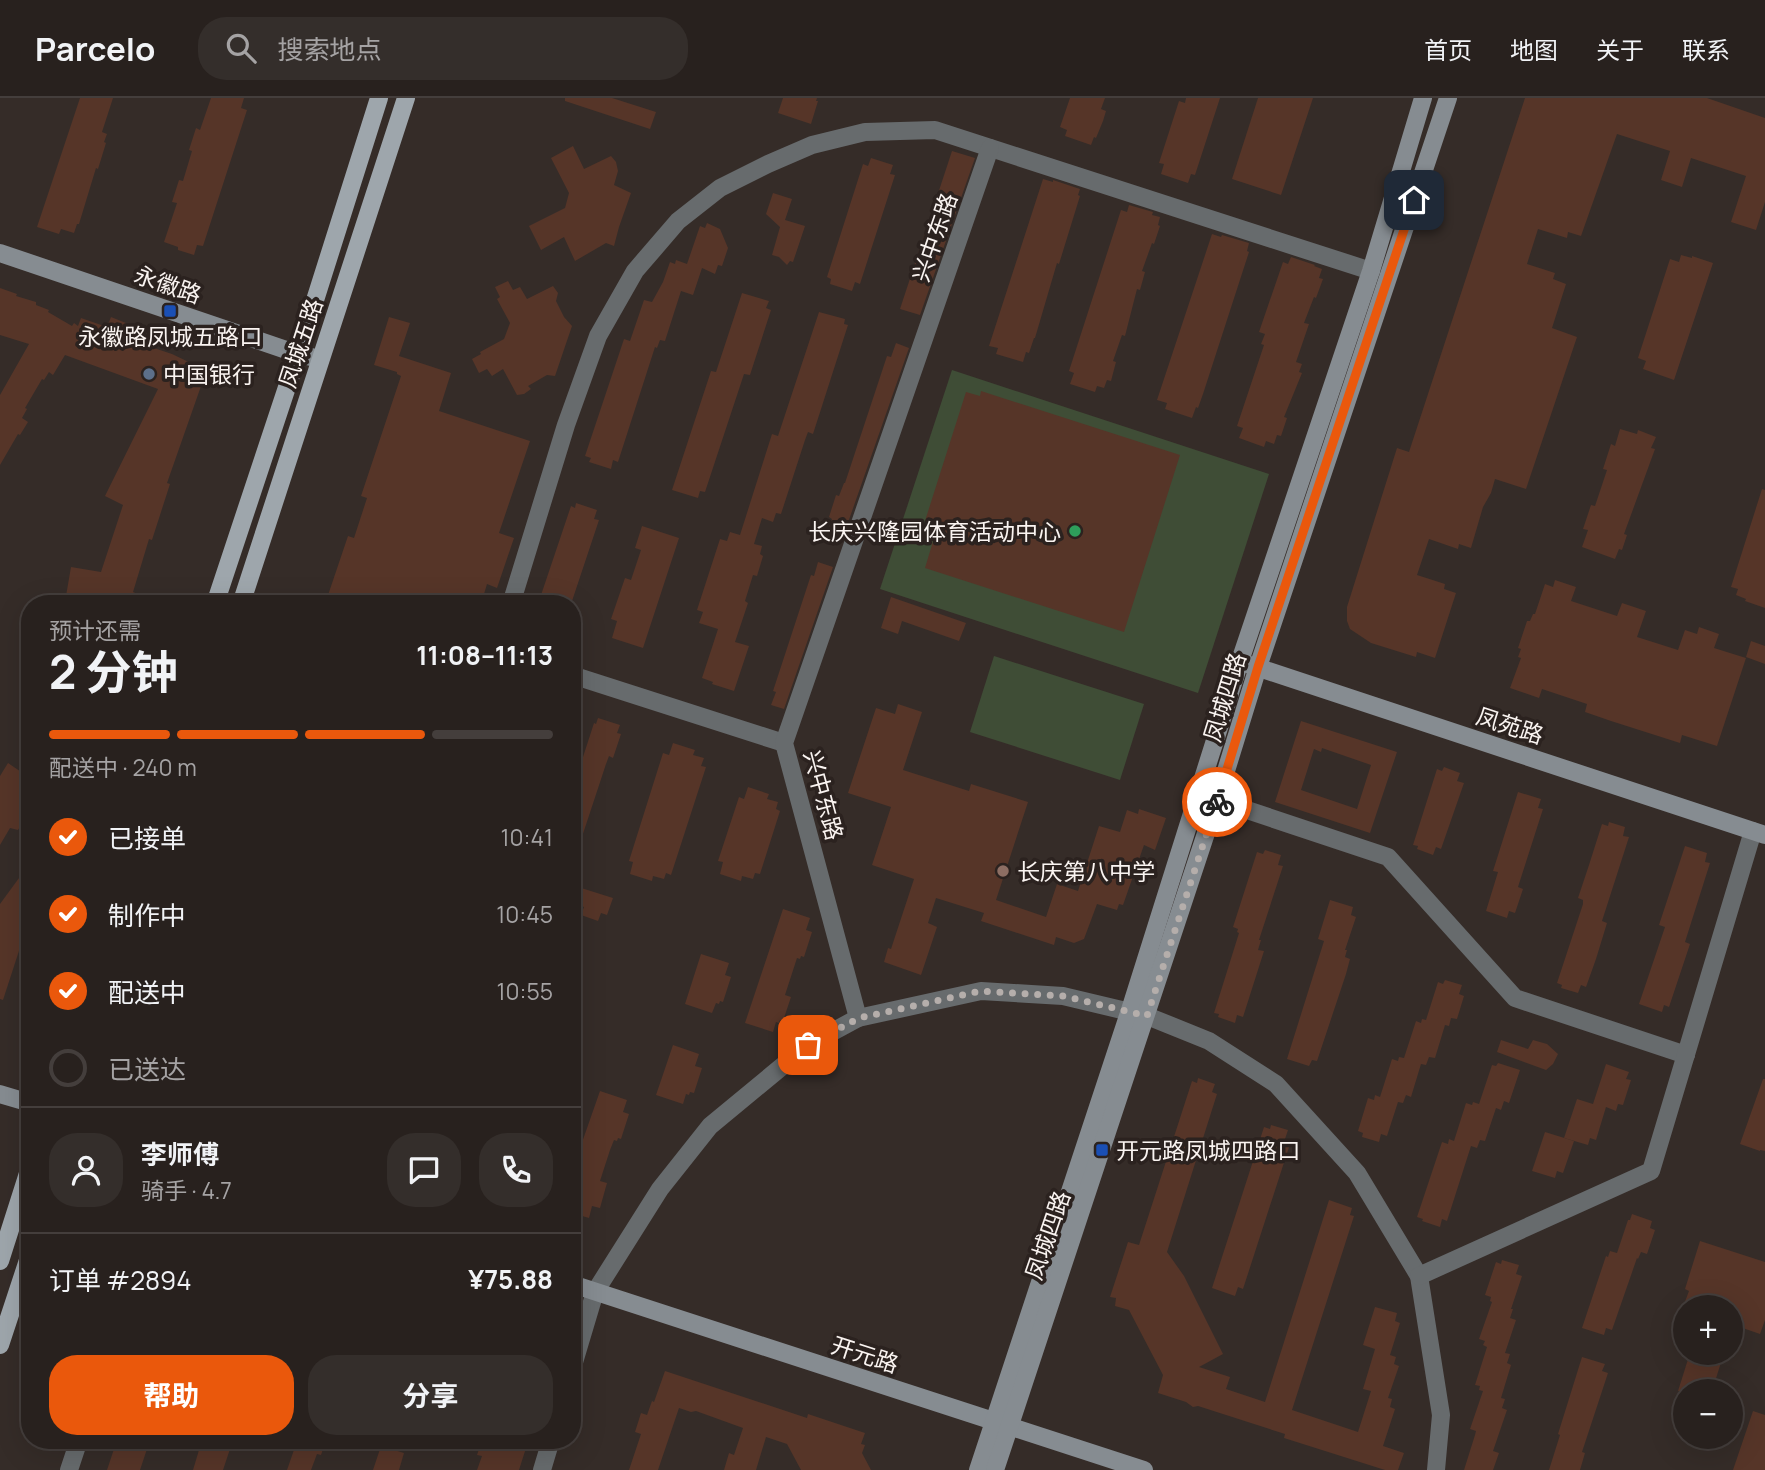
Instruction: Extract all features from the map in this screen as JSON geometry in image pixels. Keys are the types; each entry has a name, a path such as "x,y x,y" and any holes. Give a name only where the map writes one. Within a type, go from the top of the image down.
{"main road":[{"name":"凤城五路","path":"218,595 379,98"},
{"name":"凤城五路","path":"244,595 405,98"},
{"path":"0,1261 21,1195"},
{"path":"0,1345 21,1281"}],"street":[{"name":"凤城四路","path":"1138,1013 1240,662 1371,271 1423,98"},
{"name":"凤城四路","path":"978,1470 1001,1424 1138,1013 1217,800 1258,667 1448,98"},
{"path":"514,595 566,425 598,336 635,271 678,221 720,188 813,145 865,132 935,130 1371,271"},
{"name":"兴中东路","path":"859,1018 785,743 990,148"},
{"name":"永徽路","path":"0,253 298,354 320,359"},
{"name":"凤苑路","path":"1240,662 1759,833"},
{"path":"581,678 785,743"},
{"path":"1217,800 1388,857 1515,998 1686,1055"},
{"path":"1419,1276 1651,1171 1759,833"},
{"path":"581,1340 596,1292 660,1189 710,1126 808,1045 859,1018 981,991 1063,996 1138,1013 1209,1041 1276,1084 1357,1173 1419,1276 1441,1415 1436,1470"},
{"path":"0,1094 21,1100"},
{"name":"开元路","path":"581,1287 1143,1470"},
{"name":"凤城四路","path":"995,1470 1001,1424"},
{"path":"69,1470 76,1449"},
{"path":"541,1470 548,1449"}],"green space":[{"name":"长庆兴隆园体育活动中心","path":"952,370 1269,474 1198,693 880,589"},
{"path":"994,656 1144,704 1120,780 970,732"}],"building":[{"path":"80,98 113,98 102,132 107,134 106,143 79,224 74,233 61,229 59,234 37,227"},
{"path":"211,98 244,98 241,108 247,110 203,246 197,245 194,255 164,242 177,203 172,202 179,180 183,181 196,128 200,130"},
{"path":"565,98 612,98 656,112 650,129 565,101"},
{"path":"783,98 817,98 811,124 778,113"},
{"path":"1070,98 1105,98 1101,109 1106,111 1091,145 1065,136 1067,130 1060,127"},
{"path":"1186,98 1220,98 1195,175 1191,174 1188,183 1161,174 1164,164 1159,163 1179,101 1185,103"},
{"path":"1258,98 1313,98 1281,195 1232,179"},
{"path":"1525,98 1707,98 1765,118 1765,202 1756,230 1731,222 1746,176 1691,158 1682,187 1661,180 1670,151 1617,134 1581,236 1568,232 1567,238 1538,229 1527,264 1555,273 1553,279 1566,284 1552,328 1577,337 1526,489 1495,479 1483,507 1471,548 1459,544 1458,549 1429,539 1417,575 1445,584 1444,589 1456,593 1435,658 1417,652 1416,657 1371,643 1350,629 1347,607 1397,448 1409,452"},
{"path":"573,146 584,169 611,156 618,171 614,185 631,193 614,246 606,243 575,261 564,237 541,250 529,226 565,208 569,193 551,158"},
{"path":"952,151 975,158 920,315 900,309"},
{"path":"871,158 893,165 890,174 895,175 860,284 855,282 852,291 830,284 831,279 827,277 863,164 868,166"},
{"path":"1043,179 1080,189 1080,196 1035,338 1023,362 996,354 998,348 989,346"},
{"path":"773,193 792,199 785,220 805,226 793,262 790,261 787,265 779,257 772,255 780,227 766,214"},
{"path":"1129,205 1153,212 1152,215 1160,217 1160,226 1142,271 1145,272 1140,290 1137,289 1125,336 1122,335 1113,361 1116,362 1111,381 1107,380 1104,388 1097,386 1095,392 1070,384 1074,373 1069,371 1121,210 1127,212"},
{"path":"707,223 720,229 728,248 722,266 718,265 715,274 702,268 693,295 681,291 665,341 660,340 657,348 655,347 618,462 613,460 611,469 589,462 591,458 585,456 624,339 630,341 644,300 652,302 670,262 675,264 676,260 687,264 700,226 705,228"},
{"path":"1212,234 1249,243 1249,252 1203,394 1192,418 1165,409 1167,403 1157,400"},
{"path":"1681,255 1713,263 1674,380 1643,369 1646,361 1638,358 1670,259 1679,262"},
{"path":"1291,257 1322,269 1319,278 1323,279 1304,323 1309,324 1296,362 1302,364 1299,372 1302,373 1284,417 1287,418 1281,436 1277,435 1274,444 1266,441 1264,447 1239,438 1243,428 1237,426 1264,345 1261,344 1265,334 1259,332 1283,262 1288,264"},
{"path":"508,281 513,290 520,287 527,299 553,286 558,293 556,301 572,326 555,376 547,375 528,386 531,389 524,394 517,395 503,369 492,376 487,369 479,373 472,359 504,339 510,323 497,299 500,297 495,287"},
{"path":"0,288 36,302 36,305 49,310 48,312 72,326 74,323 78,326 81,318 107,327 111,317 126,323 122,333 153,343 151,347 195,365 200,363 207,369 133,592 140,595 66,595 71,567 101,572 123,505 105,496 158,389 65,355 53,375 49,372 44,380 42,379 25,408 27,409 22,418 28,422 0,465 0,395 29,344 0,335"},
{"path":"742,293 769,301 766,308 771,310 750,375 744,374 705,492 700,491 698,498 672,490 711,371 716,372"},
{"path":"819,312 845,319 844,324 848,325 813,434 808,432 781,514 776,513 773,522 762,518 754,544 762,546 760,554 763,556 757,576 753,575 745,601 748,603 735,642 749,646 734,691 702,678 718,629 699,623 703,612 697,610 720,539 727,541 730,532 740,535 772,434 778,436"},
{"path":"389,317 410,323 399,356 451,373 439,411 530,441 499,533 514,538 497,588 487,584 484,595 328,595 348,536 354,538 367,498 361,496 401,376 397,372 374,365"},
{"path":"896,343 909,348 843,537 828,532 832,519 829,517 836,495 839,496 845,483 887,356 891,357"},
{"path":"981,391 1180,455 1124,632 925,568 938,525 925,521 966,392 980,396"},
{"path":"1620,429 1637,434 1638,430 1656,437 1651,448 1655,449 1624,534 1627,535 1622,550 1619,549 1615,559 1582,547 1588,530 1583,529 1591,505 1595,506 1607,470 1603,469 1611,444 1615,446"},
{"path":"1762,489 1765,490 1765,608 1745,601 1746,599 1736,595 1738,589 1731,587"},
{"path":"576,503 597,510 594,519 599,520 574,595 541,595 571,506 575,508"},
{"path":"642,526 679,538 643,648 612,638 617,621 611,619 625,578 631,580 641,550 635,548"},
{"path":"818,562 833,567 784,709 771,705 776,692 773,691 811,575 814,576"},
{"path":"1555,580 1576,587 1571,601 1617,616 1622,603 1646,611 1637,637 1678,650 1685,630 1697,634 1699,627 1719,634 1714,648 1746,658 1717,746 1682,735 1680,743 1611,721 1585,712 1587,704 1542,689 1539,698 1510,688 1521,658 1518,657 1521,649 1518,648 1527,621 1535,614 1545,584 1553,587"},
{"path":"891,597 966,623 959,641 902,621 898,634 881,628"},
{"path":"1751,641 1765,646 1765,664 1746,657"},
{"path":"898,704 922,712 903,770 969,791 971,784 1028,802 996,900 1046,917 1057,884 1078,891 1099,826 1120,832 1127,810 1138,814 1139,809 1166,818 1155,850 1144,845 1123,905 1119,904 1117,910 1097,904 1084,939 1074,943 1056,937 1054,945 981,921 984,913 936,898 928,923 937,927 921,975 884,962 888,948 891,949 914,879 872,865 891,807 848,793 876,708 895,714"},
{"path":"598,718 620,725 617,733 621,734 613,758 609,756 581,840 581,756 583,757 594,723 596,724"},
{"path":"1301,721 1397,752 1370,833 1275,802","holes":["1322,748 1371,765 1357,809 1301,790 1314,749 1321,752"]},
{"path":"673,743 695,750 693,755 704,758 701,766 706,767 671,875 666,873 664,879 653,876 652,881 630,874 633,862 629,861 663,753 669,755"},
{"path":"8,763 21,772 21,825 18,830 10,828 0,845 0,776"},
{"path":"1444,767 1460,773 1457,781 1464,783 1441,849 1436,847 1433,855 1413,845 1437,769 1442,771"},
{"path":"748,787 769,794 767,799 778,802 776,809 780,811 760,874 755,873 753,879 742,876 741,881 720,874 723,862 718,861 739,797 744,799"},
{"path":"1518,792 1541,799 1538,808 1543,809 1518,887 1523,889 1515,913 1509,911 1507,918 1486,911 1498,872 1493,871"},
{"path":"1609,822 1625,827 1623,836 1629,837 1602,921 1607,923 1596,959 1586,987 1581,985 1578,993 1561,988 1562,985 1557,983 1583,904 1583,900 1578,898 1602,824 1608,826"},
{"path":"1685,846 1707,853 1705,862 1710,863 1685,942 1690,944 1669,1007 1664,1005 1662,1012 1639,1004 1665,927 1659,925"},
{"path":"1265,850 1281,855 1278,865 1283,866 1259,940 1258,950 1264,951 1243,1017 1237,1015 1235,1023 1214,1013 1239,933 1238,929 1233,927 1257,852 1263,854"},
{"path":"21,875 21,945 3,1000 0,999 0,904"},
{"path":"581,888 613,898 607,915 601,913 598,921 581,915 584,907 581,906"},
{"path":"1330,900 1353,907 1351,915 1356,917 1345,950 1345,957 1350,959 1346,974 1317,1061 1312,1060 1309,1066 1287,1059 1324,941 1318,939"},
{"path":"783,909 810,918 806,930 812,932 804,957 797,958 785,995 791,997 783,1021 776,1022 773,1032 745,1023"},
{"path":"701,954 729,963 725,975 731,977 723,1002 716,1003 712,1013 685,1004"},
{"path":"1445,980 1462,985 1459,994 1464,996 1457,1019 1451,1018 1449,1026 1445,1025 1435,1058 1429,1057 1426,1065 1421,1064 1411,1097 1406,1095 1403,1103 1398,1102 1387,1136 1381,1134 1379,1142 1362,1137 1363,1133 1358,1131 1368,1098 1374,1100 1375,1095 1380,1097 1392,1059 1398,1061 1399,1057 1404,1058 1416,1021 1421,1023 1422,1019 1426,1020 1438,982 1443,984"},
{"path":"1501,1040 1528,1049 1533,1040 1547,1044 1558,1054 1546,1070 1497,1052"},
{"path":"673,1045 699,1054 695,1066 702,1068 694,1093 686,1094 683,1104 656,1095"},
{"path":"1498,1063 1520,1070 1509,1103 1504,1101 1501,1110 1496,1108 1485,1141 1480,1140 1477,1148 1471,1146 1447,1221 1442,1219 1440,1227 1422,1221 1423,1219 1417,1217 1442,1142 1448,1144 1449,1139 1454,1141 1466,1103 1479,1104 1492,1065 1496,1066"},
{"path":"1606,1064 1629,1072 1626,1079 1631,1080 1623,1105 1618,1104 1616,1111 1606,1107 1596,1140 1590,1138 1588,1145 1564,1138 1577,1099 1593,1104"},
{"path":"1198,1078 1215,1084 1212,1092 1217,1094 1167,1252 1184,1276 1223,1354 1199,1367 1230,1377 1226,1389 1265,1402 1329,1200 1352,1208 1350,1215 1354,1216 1292,1410 1358,1432 1371,1391 1363,1389 1375,1349 1363,1345 1375,1307 1397,1313 1395,1321 1400,1323 1390,1355 1396,1357 1394,1364 1399,1366 1388,1398 1392,1399 1390,1407 1395,1409 1383,1446 1404,1453 1398,1470 1385,1470 1284,1438 1285,1434 1198,1406 1193,1407 1158,1393 1163,1375 1129,1310 1115,1306 1116,1298 1110,1297 1128,1242 1139,1245 1192,1081 1197,1083"},
{"path":"1763,1079 1765,1151 1760,1151 1740,1144"},
{"path":"600,1091 627,1100 623,1112 629,1114 621,1139 614,1140 600,1181 607,1183 600,1208 592,1206 589,1218 581,1216 581,1145"},
{"path":"1271,1125 1288,1130 1285,1139 1291,1141 1243,1289 1238,1287 1235,1296 1212,1288 1264,1127 1270,1129"},
{"path":"1545,1132 1574,1141 1563,1173 1557,1171 1555,1178 1532,1171"},
{"path":"1632,1214 1652,1221 1650,1228 1655,1230 1647,1254 1641,1252 1637,1258 1612,1330 1606,1328 1604,1335 1582,1328 1606,1256 1608,1257 1610,1251 1617,1253"},
{"path":"1700,1241 1765,1262 1765,1320 1760,1334 1743,1328 1743,1295 1688,1295 1689,1291 1685,1289"},
{"path":"1502,1260 1519,1265 1516,1274 1522,1276 1511,1309 1510,1318 1516,1320 1505,1353 1510,1354 1507,1363 1511,1365 1501,1398 1505,1399 1502,1408 1507,1410 1493,1451 1499,1453 1493,1470 1464,1470 1476,1431 1470,1429 1483,1391 1479,1390 1480,1386 1475,1385 1487,1347 1483,1345 1485,1341 1479,1339 1492,1302 1491,1297 1485,1295 1496,1262 1501,1264"},
{"path":"1582,1357 1605,1364 1602,1371 1608,1373 1582,1452 1585,1453 1580,1470 1549,1470 1560,1435 1558,1434"},
{"path":"1686,1365 1720,1365 1716,1379 1682,1379"},
{"path":"665,1371 807,1418 808,1414 865,1433 861,1444 865,1445 862,1453 871,1470 801,1470 787,1444 766,1437 756,1470 724,1470 729,1453 734,1455 743,1428 696,1411 679,1408 658,1470 629,1470 641,1434 635,1432 641,1413 647,1415"},
{"path":"1753,1411 1765,1415 1765,1470 1733,1470 1740,1449 1743,1449 1743,1440"},
{"path":"114,1449 147,1449 140,1470 107,1470"},
{"path":"199,1449 230,1449 223,1470 193,1470"},
{"path":"294,1449 323,1449 321,1455 317,1454 311,1470 287,1470"},
{"path":"380,1449 404,1453 399,1470 373,1470"},
{"path":"479,1449 526,1449 519,1470 477,1470 482,1456 477,1455"}],"way so far":[{"path":"808,1045 859,1018 981,991 1063,996 1147,1016 1217,802"}],"place":[{"name":"永徽路凤城五路口","path":"170,311"},
{"name":"中国银行","path":"149,374"},
{"name":"长庆兴隆园体育活动中心","path":"1075,531"},
{"name":"长庆第八中学","path":"1003,871"},
{"name":"开元路凤城四路口","path":"1102,1150"}],"route":[{"path":"1217,802 1258,667 1414,200"}]}
